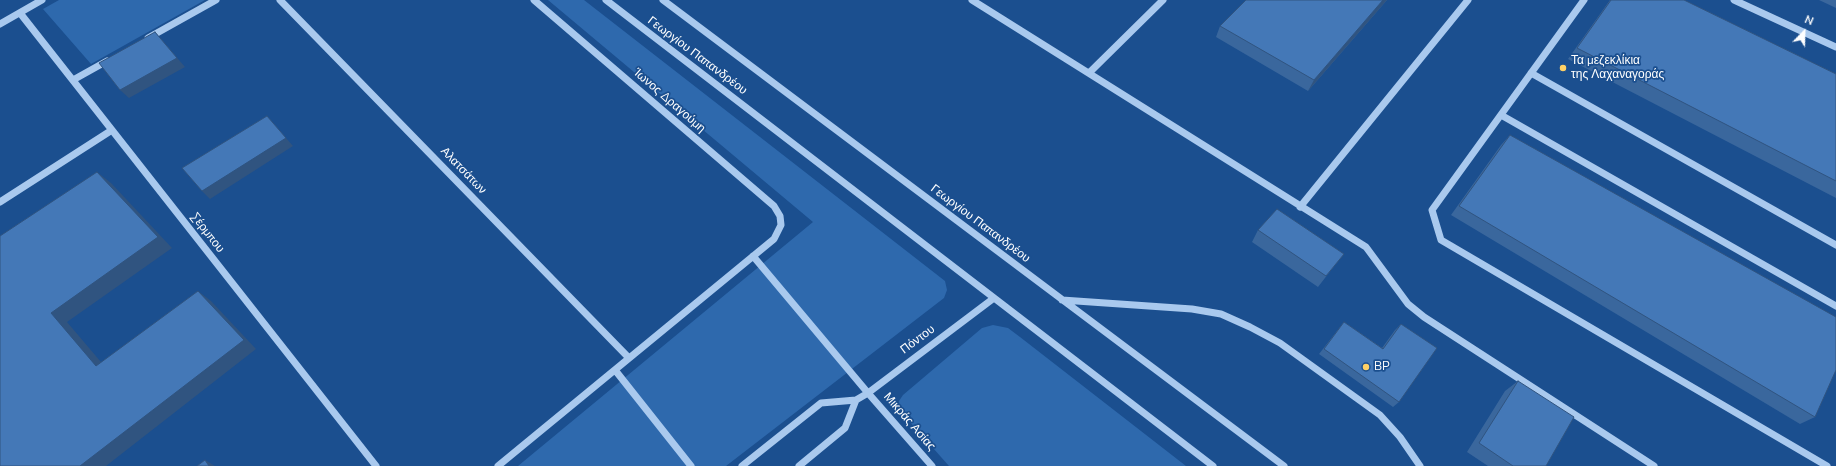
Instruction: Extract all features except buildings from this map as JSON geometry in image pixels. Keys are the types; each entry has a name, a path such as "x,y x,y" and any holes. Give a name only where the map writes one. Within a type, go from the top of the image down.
{"street":[{"path":"0,24 42,0"},
{"path":"141,42 216,0"},
{"name":"Αλατσάτων","path":"280,0 629,358"},
{"name":"Ίωνος Δραγούμη","path":"534,0 774,206 780,216 781,225 774,239 753,256"},
{"name":"Γεωργίου Παπανδρέου","path":"606,0 1213,466"},
{"name":"Γεωργίου Παπανδρέου","path":"663,0 1284,466"},
{"path":"972,0 1366,247 1408,304 1424,317 1654,466"},
{"path":"1088,73 1163,0"},
{"path":"1300,207 1468,0"},
{"path":"1584,0 1432,210 1441,240 1827,466"},
{"path":"1734,0 1836,48"},
{"name":"Σέρμπου","path":"20,13 376,466"},
{"path":"73,80 114,57"},
{"path":"1531,73 1836,245"},
{"path":"1501,115 1836,306"},
{"path":"0,202 112,130"},
{"path":"498,466 753,256"},
{"name":"Μικράς Ασίας","path":"753,256 868,393 932,466"},
{"name":"Πόντου","path":"742,466 821,403 856,400 868,393 994,298"},
{"path":"1062,300 1192,309 1221,314 1250,326 1280,343 1380,415 1400,437 1420,466"},
{"path":"615,370 691,466"},
{"path":"799,466 845,428 856,400"}],"shaded area":[{"path":"59,0 205,0 91,64 43,9"},
{"path":"548,0 584,0 945,281 947,290 944,298 726,466 518,466 813,222"},
{"path":"993,325 1008,328 1186,466 949,466 901,412 898,406 899,401 903,395 982,328"}],"place":[{"name":"Τα μεζεκλίκια της Λαχαναγοράς","path":"1563,68"},
{"name":"BP","path":"1366,367"}]}
